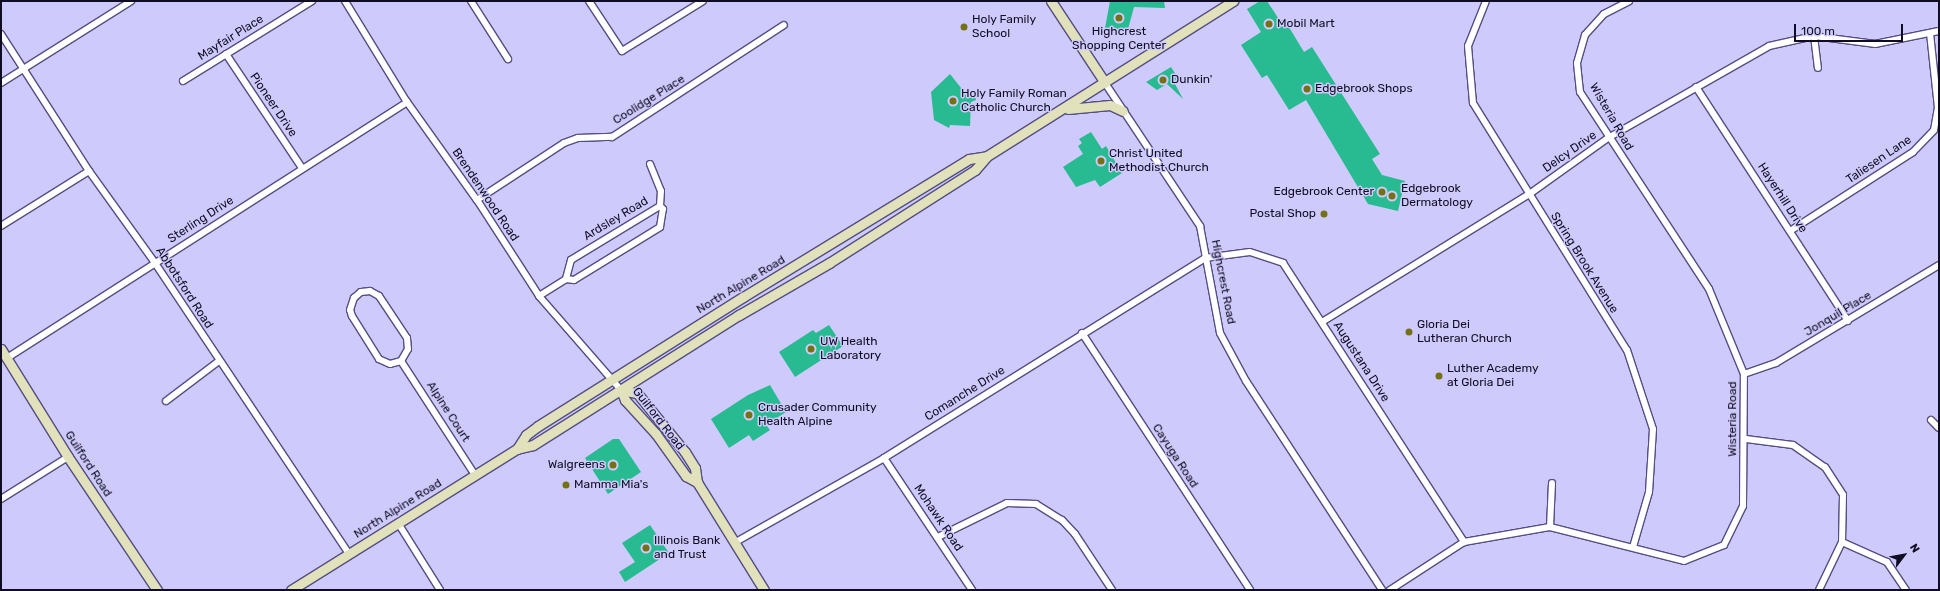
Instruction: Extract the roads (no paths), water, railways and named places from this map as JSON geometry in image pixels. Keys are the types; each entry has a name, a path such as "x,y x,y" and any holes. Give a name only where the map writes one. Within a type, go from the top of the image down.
{"main road":[{"name":"Highcrest Road","path":"1051,1 1105,84"},
{"name":"North Alpine Road","path":"291,590 517,449 533,445 903,217 975,170 987,156 1105,84 1233,1"},
{"path":"1062,110 1092,105 1110,105 1123,111"},
{"name":"North Alpine Road","path":"517,449 526,435 611,380 969,159 987,156"},
{"name":"Guilford Road","path":"1,349 68,457 157,590"},
{"name":"Guilford Road","path":"621,390 625,400 656,434 686,476 697,482"},
{"name":"Guilford Road","path":"621,390 636,393 655,414 695,468 697,482 764,590"}],"street":[{"path":"1,83 131,1"},
{"name":"Mayfair Place","path":"183,81 312,1"},
{"name":"Brendenwood Road","path":"345,1 407,102 477,200 539,296 621,390"},
{"path":"471,1 508,58"},
{"path":"589,1 622,51 703,1"},
{"name":"Spring Brook Avenue","path":"1486,1 1468,46 1473,103 1528,194 1627,350 1653,429 1649,492 1633,547"},
{"name":"Wisteria Road","path":"1390,590 1464,542 1550,527 1684,561 1724,545 1743,506 1746,439 1744,374 1709,289 1608,138 1580,92 1577,63 1586,35 1604,14 1629,1"},
{"name":"Coolidge Place","path":"477,200 564,143 578,138 612,136 784,25"},
{"name":"Delcy Drive","path":"1322,322 1528,194 1608,138 1769,46 1814,36 1875,44 1939,31"},
{"name":"Taliesen Lane","path":"1790,231 1913,152 1934,130 1938,108 1930,33"},
{"name":"Abbotsford Road","path":"1,34 89,171 155,262 219,361 349,554"},
{"path":"1814,36 1818,68"},
{"name":"Pioneer Drive","path":"226,54 302,168"},
{"name":"Highcrest Road","path":"1105,84 1200,226 1220,332 1246,381 1382,590"},
{"name":"Hayerhill Drive","path":"1696,87 1848,321"},
{"name":"Sterling Drive","path":"7,358 407,102"},
{"path":"650,164 661,191 660,206"},
{"path":"1,226 89,171"},
{"name":"Ardsley Road","path":"539,296 566,279 574,280 660,227 663,209 660,206 571,260 566,279"},
{"name":"Augustana Drive","path":"1205,258 1250,252 1283,263 1464,542"},
{"name":"Comanche Drive","path":"734,543 884,458 1082,333 1205,258"},
{"name":"Jonquil Place","path":"1744,374 1776,362 1848,321 1939,265"},
{"path":"370,291 379,296 407,338 408,349 401,361 390,364 379,359 352,316 352,301 361,292 370,291"},
{"name":"Cayuga Road","path":"1082,333 1250,590"},
{"path":"166,401 219,361"},
{"name":"Alpine Court","path":"401,361 475,475"},
{"path":"1931,420 1939,428"},
{"path":"1746,439 1793,445 1825,467 1843,496 1842,542 1819,590"},
{"path":"1,499 68,457"},
{"name":"Mohawk Road","path":"884,458 972,590"},
{"path":"1550,527 1552,483"},
{"path":"938,537 1007,503 1036,504 1058,517 1075,534 1112,590"},
{"path":"398,523 440,590"},
{"path":"1842,542 1887,562 1906,590"}],"place":[{"name":"Highcrest Shopping Center","path":"1119,18"},
{"name":"Mobil Mart","path":"1269,24"},
{"name":"Holy Family School","path":"964,27"},
{"name":"Dunkin'","path":"1163,80"},
{"name":"Edgebrook Shops","path":"1307,89"},
{"name":"Holy Family Roman Catholic Church","path":"953,101"},
{"name":"Christ United Methodist Church","path":"1101,161"},
{"name":"Edgebrook Center","path":"1382,192"},
{"name":"Edgebrook Dermatology","path":"1392,196"},
{"name":"Postal Shop","path":"1324,214"},
{"name":"Gloria Dei Lutheran Church","path":"1409,332"},
{"name":"UW Health Laboratory","path":"811,349"},
{"name":"Luther Academy at Gloria Dei","path":"1439,376"},
{"name":"Crusader Community Health Alpine","path":"749,415"},
{"name":"Walgreens","path":"613,465"},
{"name":"Mamma Mia's","path":"566,485"},
{"name":"Illinois Bank and Trust","path":"646,548"}]}
